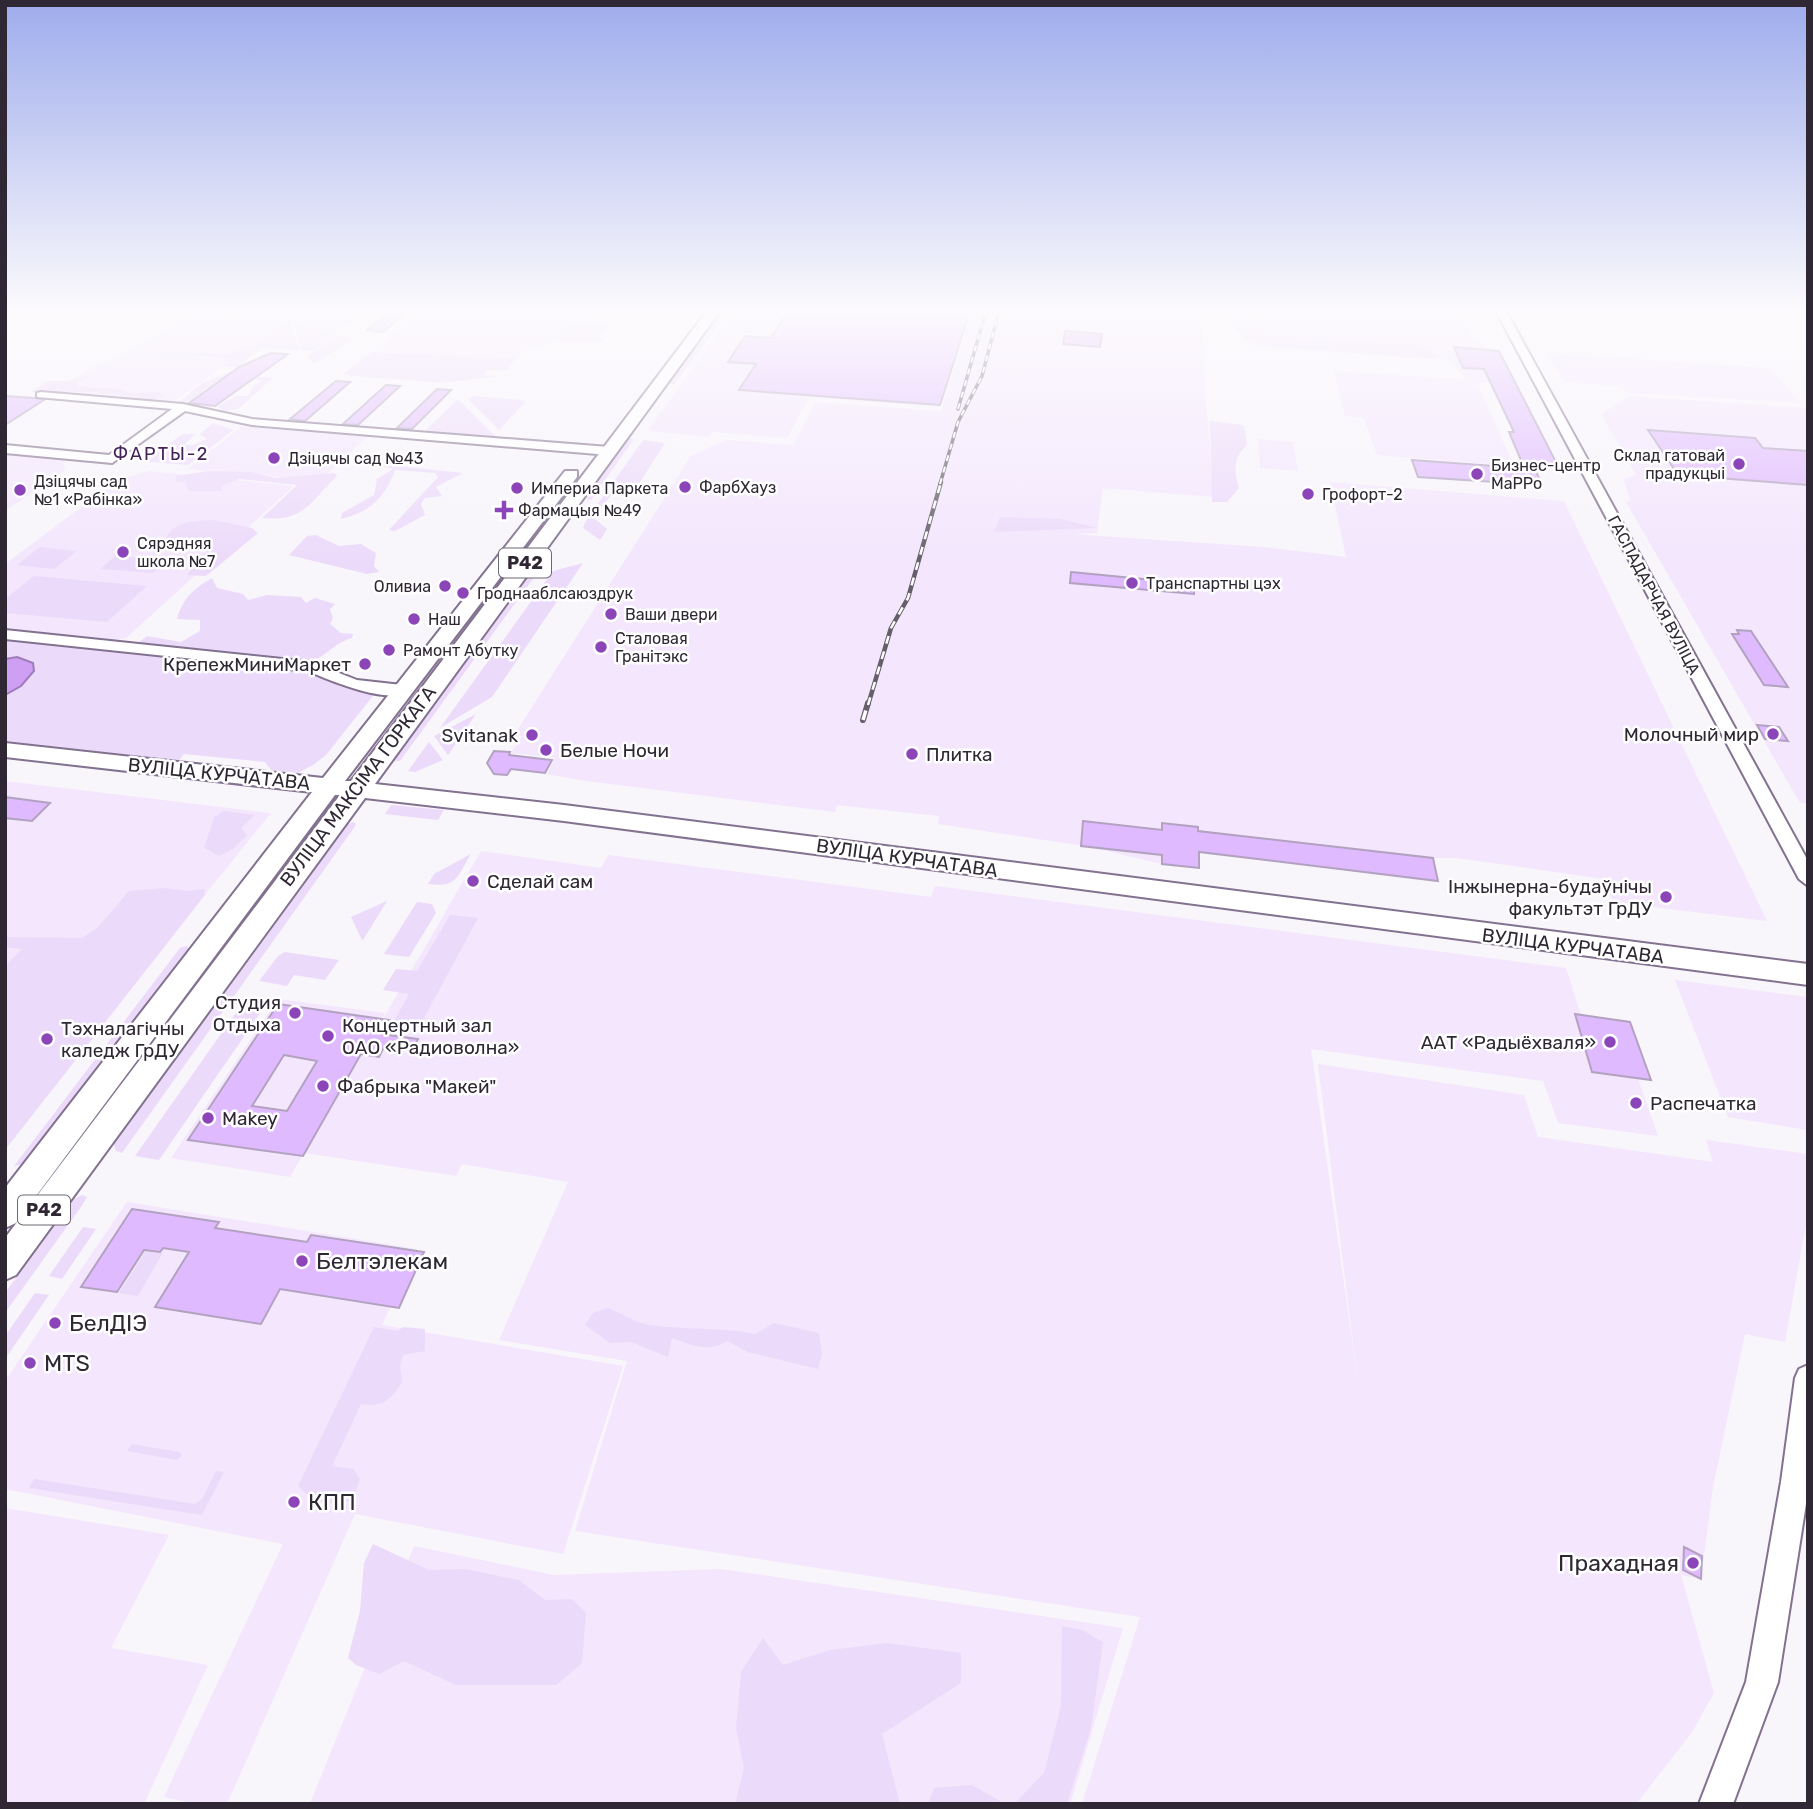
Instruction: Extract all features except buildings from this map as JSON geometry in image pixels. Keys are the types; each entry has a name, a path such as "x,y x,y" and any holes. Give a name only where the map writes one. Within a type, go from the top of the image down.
{"main road":[{"name":"ВУЛІЦА МАКСІМА ГОРКАГА","path":"5,1213 343,788 600,451 639,395"},
{"name":"ВУЛІЦА МАКСІМА ГОРКАГА","path":"5,1264 343,788 402,690 645,395"},
{"name":"ВУЛІЦА КУРЧАТАВА","path":"5,750 850,849 1266,907 1808,975"},
{"path":"52,1151 82,1156"}],"street":[{"path":"46,395 183,407 252,422 600,451"},
{"name":"ГАСПАДАРЧАЯ ВУЛІЦА","path":"1547,395 1808,879"},
{"path":"5,449 112,459 183,407"},
{"path":"5,634 311,667 354,685 402,690"},
{"path":"1716,1804 1762,1682 1795,1482 1808,1378"}],"shaded area":[{"path":"81,395 183,395 172,403"},
{"path":"120,395 165,396 150,400"},
{"path":"187,395 197,395 189,401 178,403"},
{"path":"253,395 238,409 223,411 218,406 236,396"},
{"path":"673,395 943,395 939,407 809,397 787,438 712,432 708,437 647,431"},
{"path":"946,395 1206,395 1213,497 1103,488 1097,533 1071,534 1263,547 1346,557 1330,482 1564,501 1767,921 1613,902 1604,879 1457,858 1433,858 1438,881 1199,852 1199,868 1162,864 1085,846 938,824 939,816 837,805 835,812 586,781 547,774 555,758 511,753 522,736 515,734 691,456 726,440 793,445 815,402 941,411"},
{"path":"1340,395 1483,395 1514,466 1377,455 1364,418 1345,416"},
{"path":"1671,395 1794,395 1801,403"},
{"path":"474,396 526,401 499,430 468,399"},
{"path":"1629,396 1808,408 1808,803 1800,803 1626,502 1631,501 1623,479 1636,475 1601,414"},
{"path":"458,399 496,437 494,439 423,433"},
{"path":"1210,421 1244,425 1247,445 1239,455 1236,465 1239,488 1227,502 1212,502"},
{"path":"213,423 233,430 188,465 150,462 151,457 181,435 196,433 184,445 193,445 207,439 200,434"},
{"name":"Дзіцячы сад №43","path":"242,426 368,436 326,475 315,480 188,469"},
{"path":"630,438 634,439 591,500 587,500 590,487"},
{"path":"1258,439 1293,442 1298,471 1260,468"},
{"path":"643,440 665,443 631,496 611,495 594,518 607,529 600,540 583,528 585,522"},
{"name":"Дзіцячы сад №1 «Рабінка»","path":"5,454 63,459 65,470 5,511"},
{"path":"590,462 595,463 372,760 364,759"},
{"path":"369,463 463,473 436,487 442,496 425,498 421,504 425,515 395,531 389,530 438,477 435,473 395,470 375,502 360,512 341,519 342,513 374,495 377,479 393,469"},
{"name":"Сярэдняя школа №7","path":"150,471 294,486 126,638 112,641 5,629 5,564 119,479"},
{"path":"208,471 251,472 275,478 335,473 337,476 297,514 262,518 297,485 239,479 221,486 222,491 189,491 185,482 177,482 176,476"},
{"path":"1000,517 1060,519 1097,528 994,532"},
{"path":"214,520 252,528 258,533 206,576 187,575 207,551 164,543 167,535 184,523"},
{"path":"316,535 339,546 361,544 376,553 374,566 379,572 367,574 289,555 307,536"},
{"path":"40,547 77,551 54,569 17,565"},
{"path":"115,556 167,560 153,573 100,569"},
{"path":"583,563 492,697 440,728 553,571"},
{"path":"533,569 538,572 400,761 390,761 529,571"},
{"path":"34,576 147,586 107,622 5,613 5,599"},
{"path":"212,578 217,588 243,594 248,600 267,595 301,597 306,603 315,598 335,604 330,609 333,618 330,624 341,633 353,634 352,638 306,664 138,643 147,636 181,642 200,631 200,620 177,619 190,594"},
{"path":"5,635 303,669 346,688 376,692 326,755 298,773 271,770 265,762 184,754 177,763 5,743"},
{"path":"17,657 33,663 34,671 21,686 5,695 5,659"},
{"path":"476,714 448,755 434,736"},
{"path":"429,742 443,760 415,772 408,771"},
{"path":"5,781 271,813 5,1142"},
{"path":"391,805 444,810 438,820 385,814"},
{"path":"224,811 255,815 241,828 247,835 233,849 219,856 204,848 214,817"},
{"path":"320,816 328,817 80,1148 71,1147"},
{"path":"354,822 356,825 122,1153 116,1151 113,1142 115,1137 347,824"},
{"path":"481,851 601,868 608,855 931,897 935,886 1566,968 1581,1015 1592,1072 1638,1079 1658,1136 1558,1123 1543,1081 1311,1049 1359,1390 1318,1064 1524,1095 1538,1137 1713,1162 1706,1140 1808,1154 1808,1213 1785,1342 1745,1334 1713,1487 1701,1579 1681,1575 1714,1693 1692,1732 1636,1804 1082,1804 1140,1617 575,1531 627,1361 499,1340 568,1182 462,1164 456,1176 305,1153"},
{"path":"471,854 459,875 451,882 428,884 434,874"},
{"name":"Тэхналагічны каледж ГрДУ","path":"163,888 188,891 204,889 205,895 5,1150 5,966 22,949 5,947 5,937 82,938 98,927 129,891"},
{"path":"387,901 363,940 362,940 351,917"},
{"path":"417,902 432,904 436,913 409,957 384,954"},
{"path":"450,915 478,918 416,1033 389,1030 409,994 383,990 396,969 417,971"},
{"path":"187,946 189,950 32,1157 25,1164 14,1166 180,948"},
{"path":"285,952 339,960 325,980 294,975 287,986 259,981 278,956"},
{"path":"1675,980 1808,997 1808,1130 1728,1117"},
{"path":"247,997 269,1000 159,1160 135,1156"},
{"path":"278,999 385,1013 290,1177 171,1158"},
{"path":"82,1195 87,1197 81,1207 5,1313 5,1293 72,1200"},
{"path":"127,1202 417,1249 382,1325 623,1366 563,1554 355,1514 227,1804 196,1804 164,1797 283,1544 5,1489 5,1381"},
{"path":"83,1227 96,1229 62,1279 49,1276"},
{"path":"165,1249 138,1296 119,1293 145,1252 162,1253"},
{"path":"35,1293 49,1295 5,1359 5,1336"},
{"path":"608,1308 639,1322 663,1327 755,1334 774,1323 819,1333 822,1355 818,1369 748,1352 727,1341 707,1347 672,1338 668,1357 631,1342 610,1343 585,1325 593,1313"},
{"path":"374,1327 398,1331 403,1327 425,1329 425,1351 403,1355 400,1366 402,1382 390,1398 380,1403 361,1404 332,1466 353,1469 360,1479 353,1500 323,1502 311,1497 298,1486"},
{"path":"132,1444 179,1452 182,1455 177,1460 127,1451"},
{"path":"216,1471 224,1472 202,1515 29,1488 34,1479 195,1504 202,1499"},
{"path":"5,1508 169,1535 111,1648 208,1665 144,1804 5,1804"},
{"path":"373,1544 429,1570 465,1569 519,1580 545,1600 572,1599 586,1613 582,1663 556,1685 456,1685 404,1661 379,1674 356,1665 348,1658 360,1611 364,1563"},
{"path":"414,1546 554,1575 721,1569 1123,1628 1070,1804 310,1804"},
{"path":"1062,1626 1082,1630 1103,1642 1091,1728 1067,1804 1014,1804 1044,1773 1061,1706"},
{"path":"763,1638 783,1665 830,1650 887,1643 961,1653 961,1683 882,1734 900,1804 735,1804 744,1768 736,1728 741,1672"},
{"path":"972,1785 1005,1804 928,1804 934,1788"}],"railway":[{"path":"958,409 962,395"},
{"path":"940,484 958,422 972,395"},
{"path":"868,705 891,628 908,598 941,482"},
{"path":"863,720 868,703"}],"place":[{"name":"Дзіцячы сад №43","path":"274,458"},
{"name":"Склад гатовай прадукцыі","path":"1739,464"},
{"name":"Бизнес-центр МаРРо","path":"1477,474"},
{"name":"ФарбХауз","path":"685,487"},
{"name":"Империа Паркета","path":"517,488"},
{"name":"Дзіцячы сад №1 «Рабінка»","path":"20,490"},
{"name":"Грофорт-2","path":"1308,494"},
{"name":"Фармацыя №49","path":"504,510"},
{"name":"Сярэдняя школа №7","path":"123,552"},
{"name":"Транспартны цэх","path":"1132,583"},
{"name":"Оливиа","path":"445,586"},
{"name":"Гроднааблсаюздрук","path":"463,593"},
{"name":"Ваши двери","path":"611,614"},
{"name":"Наш","path":"414,619"},
{"name":"Сталовая Гранітэкс","path":"601,647"},
{"name":"Рамонт Абутку","path":"389,650"},
{"name":"КрепежМиниМаркет","path":"365,664"},
{"name":"Молочный мир","path":"1773,734"},
{"name":"Svitanak","path":"532,735"},
{"name":"Белые Ночи","path":"546,750"},
{"name":"Плитка","path":"912,754"},
{"name":"Сделай сам","path":"473,881"},
{"name":"Інжынерна-будаўнічы факультэт ГрДУ","path":"1666,897"},
{"name":"Студия Отдыха","path":"295,1013"},
{"name":"Концертный зал ОАО «Радиоволна»","path":"328,1036"},
{"name":"Тэхналагічны каледж ГрДУ","path":"47,1039"},
{"name":"ААТ «Радыёхваля»","path":"1610,1042"},
{"name":"Фабрыка \"Макей\"","path":"323,1086"},
{"name":"Распечатка","path":"1636,1103"},
{"name":"Makey","path":"208,1118"},
{"name":"Белтэлекам","path":"302,1261"},
{"name":"БелДІЭ","path":"55,1323"},
{"name":"MTS","path":"30,1363"},
{"name":"КПП","path":"294,1502"},
{"name":"Прахадная","path":"1693,1563"}],"district":[{"name":"ФАРТЫ-2","path":"161,454"}]}
